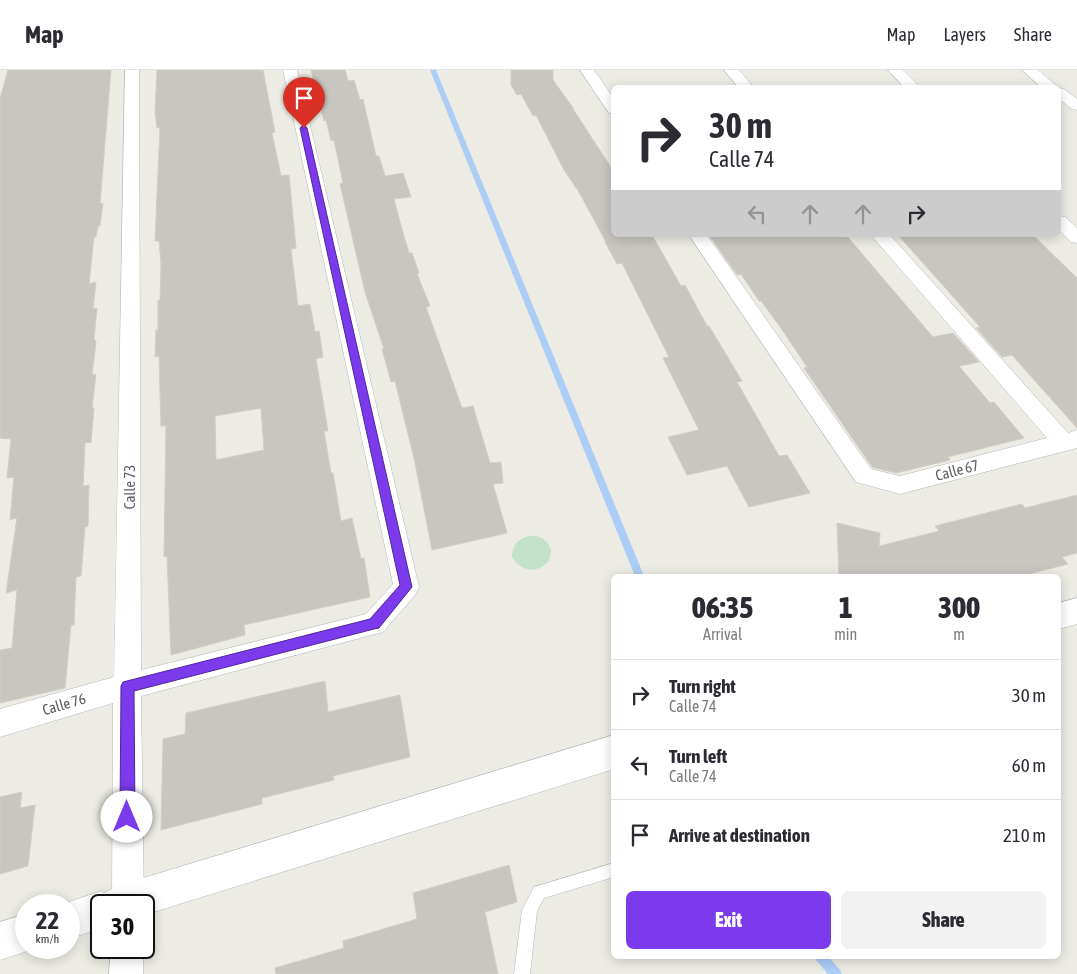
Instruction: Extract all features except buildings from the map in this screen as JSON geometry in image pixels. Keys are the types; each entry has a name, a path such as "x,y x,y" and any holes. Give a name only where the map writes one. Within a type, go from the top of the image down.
{"street":[{"name":"Calle 73","path":"118,894 127,686 132,70"},
{"name":"Calle 76","path":"0,723 127,686 374,624 406,587 290,70"},
{"path":"587,70 611,106"},
{"path":"731,70 744,85"},
{"path":"894,70 911,85"},
{"path":"1029,70 1048,85"},
{"path":"1061,94 1077,106"},
{"path":"1061,223 1077,238"},
{"name":"Calle 67","path":"699,237 864,476 900,485 1071,441 882,237"},
{"path":"1061,615 1077,611"},
{"path":"154,894 611,753"},
{"path":"0,941 15,936"},
{"path":"126,974 127,959"}],"lane":[{"path":"522,974 530,910 539,892 611,871"}],"green space":[{"path":"528,536 542,538 551,550 549,561 539,568 524,568 512,557 516,544"}],"waterway":[{"path":"433,70 639,574"},
{"path":"823,959 836,974"}],"route":[{"path":"127,817 127,686 374,624 406,587 304,128"}]}
